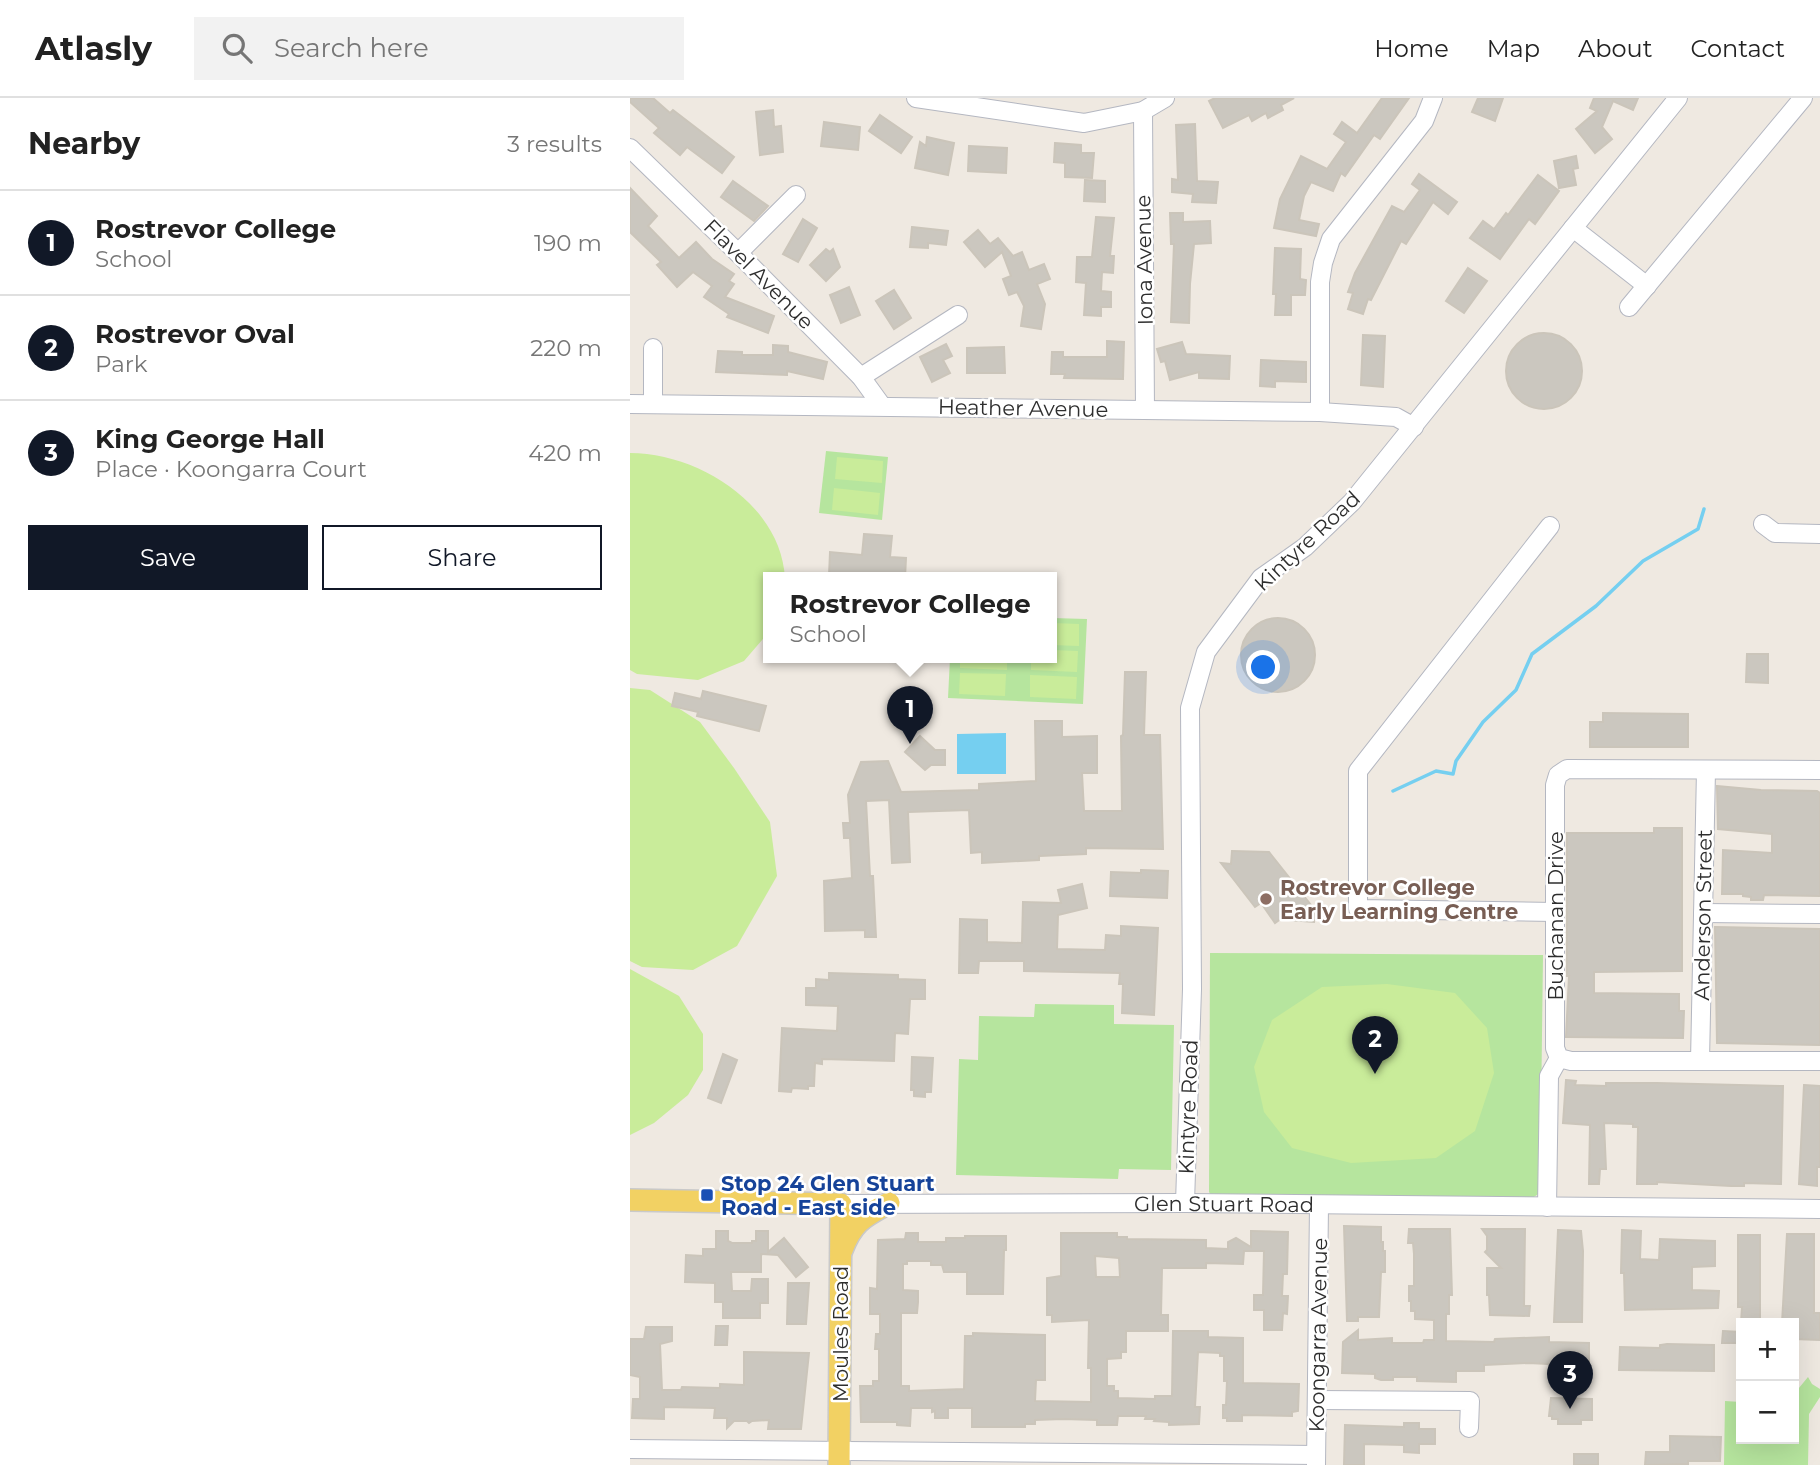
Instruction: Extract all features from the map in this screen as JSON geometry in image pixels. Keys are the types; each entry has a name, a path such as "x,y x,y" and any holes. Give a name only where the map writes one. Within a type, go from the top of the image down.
{"main road":[{"name":"Glen Stuart Road","path":"630,1200 841,1204"},
{"path":"841,1255 847,1238 859,1220 889,1203"},
{"name":"Moules Road","path":"839,1458 841,1204"}],"street":[{"path":"916,98 1084,123 1143,111 1165,98"},
{"path":"1320,412 1320,282 1331,239 1424,121 1433,98"},
{"name":"Kintyre Road","path":"1185,1203 1192,989 1190,708 1206,652 1261,578 1305,547 1352,502 1678,98"},
{"path":"1629,307 1803,98"},
{"name":"Iona Avenue","path":"1143,111 1145,410"},
{"name":"Flavel Avenue","path":"630,148 861,377 882,406"},
{"path":"738,253 796,195"},
{"path":"1573,228 1647,286"},
{"path":"861,377 958,315"},
{"path":"653,348 653,404"},
{"name":"Heather Avenue","path":"630,404 1320,412 1396,417 1414,427"},
{"path":"1763,524 1775,533 1820,534"},
{"path":"1550,526 1358,771 1358,909 1555,912"},
{"name":"Buchanan Drive","path":"1559,1058 1555,1048 1555,785 1558,775 1567,769 1820,770"},
{"name":"Anderson Street","path":"1700,1061 1706,769"},
{"path":"1703,913 1820,914"},
{"path":"1547,1207 1549,1076 1559,1058 1571,1061 1820,1061"},
{"name":"Glen Stuart Road","path":"841,1204 1185,1203 1820,1209"},
{"name":"Koongarra Avenue","path":"1316,1460 1319,1205"},
{"path":"1317,1400 1470,1401 1469,1428"},
{"path":"630,1449 839,1458 1316,1460"}],"green space":[{"path":"826,451 888,457 882,520 819,513"},
{"path":"630,453 656,455 683,462 732,488 752,506 769,528 780,552 784,572 763,572 763,639 744,661 698,680 637,674 630,670"},
{"path":"837,457 883,461 882,483 835,479"},
{"path":"834,488 880,493 878,515 832,510"},
{"path":"1057,618 1087,619 1083,704 948,698 950,663 1057,663"},
{"path":"1057,623 1079,624 1079,646 1057,645"},
{"path":"1057,650 1078,651 1077,672 1031,670 1031,663 1057,663"},
{"path":"960,663 1007,663 1007,670 960,668"},
{"path":"960,673 1006,674 1005,696 959,694"},
{"path":"1030,675 1077,677 1076,699 1030,697"},
{"path":"630,688 650,690 700,722 770,822 777,876 737,946 693,970 642,967 630,961"},
{"path":"1210,953 1543,955 1540,1193 1529,1200 1212,1197 1209,1192"},
{"path":"630,969 679,996 703,1034 703,1070 688,1095 654,1123 630,1135"},
{"path":"1387,984 1455,993 1487,1028 1494,1073 1475,1131 1436,1158 1351,1163 1292,1148 1264,1112 1254,1067 1272,1020 1322,987"},
{"path":"1035,1004 1114,1005 1114,1024 1174,1025 1171,1170 1119,1169 1118,1179 956,1175 959,1059 978,1060 979,1016 1034,1017"},
{"path":"1808,1377 1812,1384 1820,1389 1820,1397 1809,1414 1808,1465 1724,1465 1725,1401 1736,1402 1736,1444 1799,1444 1799,1388"}],"water":[{"path":"1006,733 1006,774 957,774 957,734"}],"building":[{"path":"630,98 653,98 670,113 673,110 734,157 722,173 687,147 680,155 654,133 659,128 630,102"},
{"path":"1215,98 1294,98 1281,105 1283,110 1268,118 1266,113 1252,121 1249,115 1223,128 1209,101"},
{"path":"1382,98 1409,98 1380,139 1374,135 1345,176 1341,173 1333,191 1311,182 1304,196 1299,220 1319,224 1316,236 1274,228 1280,199 1301,156 1327,169 1346,142 1334,134 1342,122 1357,133"},
{"path":"1478,98 1503,98 1495,121 1472,112"},
{"path":"1594,98 1638,98 1633,110 1613,101 1602,127 1612,139 1595,153 1576,129 1597,111 1590,108"},
{"path":"773,110 774,127 781,126 783,152 760,155 756,112"},
{"path":"880,115 912,137 901,153 869,131"},
{"path":"824,122 860,127 858,150 821,146"},
{"path":"1195,124 1197,181 1218,182 1216,203 1192,202 1193,194 1172,192 1172,179 1178,180 1176,125"},
{"path":"927,137 954,143 948,175 915,168 920,142 926,146"},
{"path":"1055,143 1081,145 1081,153 1094,153 1092,178 1065,177 1065,163 1054,162"},
{"path":"969,146 1007,148 1006,173 968,171"},
{"path":"1576,156 1578,168 1573,169 1576,185 1559,188 1554,161"},
{"path":"1419,174 1457,202 1448,214 1433,202 1406,244 1401,241 1371,300 1368,299 1363,314 1348,309 1353,293 1348,292 1355,273 1392,206 1404,212 1420,190 1412,184"},
{"path":"1538,175 1559,191 1535,224 1529,219 1500,259 1470,238 1483,221 1494,229"},
{"path":"1085,180 1105,181 1105,202 1084,201"},
{"path":"733,181 768,206 754,221 721,197"},
{"path":"630,188 657,216 648,226 679,258 696,242 712,259 734,274 729,281 734,284 725,297 774,316 768,333 727,317 729,314 704,297 712,286 693,272 677,287 657,265 661,262 630,232"},
{"path":"1170,213 1183,213 1183,222 1210,221 1211,243 1194,244 1189,323 1171,322 1174,244 1171,244"},
{"path":"1096,217 1114,218 1110,256 1114,256 1113,273 1102,272 1101,291 1111,292 1111,307 1101,307 1101,316 1084,315 1086,283 1076,282 1077,257 1092,257"},
{"path":"803,219 817,228 798,262 783,254"},
{"path":"912,227 948,231 946,245 928,243 928,248 910,247"},
{"path":"978,230 990,244 998,238 1013,256 1022,252 1029,270 1044,264 1050,279 1037,284 1045,304 1041,329 1021,326 1024,306 1017,292 1009,295 1003,279 1011,276 1002,252 985,267 964,242"},
{"path":"1275,248 1301,249 1300,279 1306,280 1305,295 1291,295 1291,315 1275,315"},
{"path":"826,249 830,252 833,249 840,267 826,281 810,265"},
{"path":"1468,268 1487,281 1464,313 1446,301"},
{"path":"849,287 860,315 841,323 830,295"},
{"path":"894,290 911,318 894,329 876,301"},
{"path":"1544,333 1558,336 1571,344 1579,357 1582,371 1579,385 1571,398 1558,406 1544,409 1530,406 1517,398 1509,385 1506,371 1509,357 1517,344 1530,336"},
{"path":"1363,335 1385,336 1383,387 1361,385"},
{"path":"1107,341 1124,342 1123,379 1064,378 1065,374 1051,374 1052,352 1063,352 1063,357 1107,357"},
{"path":"1182,342 1186,354 1230,356 1229,379 1199,378 1199,372 1170,380 1165,361 1161,362 1157,349"},
{"path":"946,344 952,356 943,360 950,373 932,382 920,357"},
{"path":"773,345 788,346 788,352 827,362 823,379 787,371 787,375 716,372 718,351 742,352 742,355 773,355"},
{"path":"1004,347 1005,373 967,373 967,348"},
{"path":"1261,360 1306,362 1306,382 1275,381 1275,387 1260,386"},
{"path":"864,534 892,536 890,557 906,558 905,572 829,572 830,552 862,555"},
{"path":"1278,618 1299,624 1309,634 1315,655 1309,676 1299,686 1278,692 1257,686 1247,676 1241,655 1247,634 1257,624"},
{"path":"1747,654 1768,654 1768,683 1746,682"},
{"path":"1125,672 1146,672 1144,735 1160,735 1163,849 1086,848 1086,854 982,863 982,852 971,853 969,810 908,812 910,862 892,863 889,800 866,801 876,937 865,937 865,930 825,931 824,881 852,878 850,838 844,838 843,823 850,823 848,795 861,762 888,761 901,792 979,790 979,784 1036,781 1035,721 1062,721 1062,737 1097,736 1097,773 1082,773 1084,811 1122,811 1121,736"},
{"path":"703,691 766,706 759,731 697,716 698,712 672,706 675,693 701,699"},
{"path":"1603,713 1688,714 1688,747 1590,747 1590,722 1603,722"},
{"path":"920,736 935,750 945,750 945,765 931,765 925,770 905,752"},
{"path":"1717,786 1820,793 1820,896 1764,895 1763,900 1751,900 1751,897 1743,894 1722,894 1723,850 1772,853 1772,834 1718,829"},
{"path":"1654,828 1682,828 1682,971 1594,972 1594,993 1679,994 1679,1011 1684,1011 1683,1038 1566,1037 1569,976 1567,833 1654,833"},
{"path":"1232,851 1269,852 1315,910 1314,922 1289,920 1286,915 1275,923 1261,903 1255,907 1221,863 1231,864"},
{"path":"1141,870 1168,871 1167,898 1110,896 1111,872 1141,873"},
{"path":"1082,884 1087,908 1058,915 1057,949 1105,950 1106,935 1121,936 1121,926 1158,928 1154,1015 1122,1013 1123,984 1119,984 1120,973 1024,971 1024,961 979,961 978,973 959,973 960,919 987,920 987,942 1022,943 1023,902 1061,903 1058,890"},
{"path":"1715,927 1820,929 1820,1045 1717,1043"},
{"path":"829,973 898,975 898,979 925,980 925,999 910,999 908,1034 895,1033 894,1061 822,1059 822,1064 815,1063 814,1086 808,1086 808,1089 792,1088 791,1092 779,1091 782,1028 837,1031 838,1006 806,1005 806,988 816,988 816,979 829,980"},
{"path":"723,1054 737,1060 721,1103 708,1098"},
{"path":"912,1057 933,1058 931,1092 925,1092 925,1097 914,1096 914,1090 911,1090"},
{"path":"1566,1080 1576,1081 1575,1085 1606,1086 1606,1083 1657,1083 1783,1086 1781,1184 1637,1184 1638,1127 1633,1127 1633,1124 1604,1123 1606,1169 1600,1169 1599,1184 1589,1184 1590,1125 1563,1123"},
{"path":"1804,1085 1820,1086 1820,1167 1817,1167 1817,1186 1799,1184"},
{"path":"1344,1226 1381,1227 1385,1272 1381,1272 1379,1317 1358,1317 1358,1321 1347,1321"},
{"path":"1409,1229 1450,1229 1452,1295 1449,1295 1449,1314 1446,1314 1446,1341 1494,1342 1495,1339 1549,1337 1549,1342 1589,1343 1589,1366 1528,1363 1484,1365 1484,1371 1456,1371 1456,1382 1417,1381 1417,1377 1381,1380 1375,1378 1375,1374 1342,1373 1343,1342 1358,1330 1358,1340 1392,1338 1392,1343 1423,1343 1424,1340 1434,1340 1434,1320 1415,1319 1415,1311 1411,1311 1409,1286 1414,1286 1414,1254 1413,1243 1408,1243"},
{"path":"1482,1229 1525,1229 1524,1306 1530,1306 1529,1316 1490,1315 1487,1268 1501,1268 1485,1252 1487,1236"},
{"path":"1558,1230 1581,1231 1582,1322 1554,1322"},
{"path":"1622,1230 1641,1231 1640,1259 1659,1260 1660,1239 1715,1241 1715,1266 1692,1267 1692,1290 1719,1291 1718,1308 1625,1310 1624,1273 1621,1273"},
{"path":"716,1231 728,1231 728,1241 732,1243 752,1243 756,1241 756,1231 768,1231 768,1252 784,1238 808,1267 796,1277 778,1255 761,1254 761,1272 731,1272 732,1291 751,1291 752,1279 768,1279 768,1303 760,1303 760,1318 723,1318 723,1302 715,1302 715,1283 685,1282 686,1255 703,1256 703,1249 716,1249"},
{"path":"1251,1231 1288,1232 1287,1274 1283,1274 1282,1296 1288,1296 1287,1314 1283,1313 1282,1330 1264,1330 1264,1310 1254,1310 1254,1295 1263,1295 1264,1251 1244,1251 1243,1264 1206,1263 1206,1268 1162,1268 1161,1315 1168,1315 1168,1331 1126,1331 1126,1352 1121,1352 1121,1358 1107,1359 1107,1386 1114,1386 1114,1391 1118,1391 1118,1398 1155,1399 1155,1396 1172,1396 1173,1331 1208,1331 1208,1337 1243,1338 1243,1383 1299,1384 1298,1411 1292,1412 1292,1416 1242,1415 1242,1421 1227,1421 1227,1418 1223,1418 1227,1381 1224,1381 1224,1356 1220,1356 1220,1353 1198,1352 1195,1407 1200,1407 1199,1424 1169,1425 1169,1422 1145,1419 1146,1416 1118,1416 1117,1425 1097,1425 1097,1420 1063,1419 1035,1420 1035,1424 1025,1424 1025,1427 972,1427 972,1408 948,1408 948,1418 935,1418 932,1408 911,1408 910,1426 897,1425 897,1422 861,1422 860,1386 873,1386 873,1381 879,1381 879,1349 875,1349 876,1334 880,1334 880,1314 870,1314 870,1288 877,1289 878,1240 905,1239 906,1233 918,1233 918,1242 946,1242 946,1238 965,1236 1006,1236 1003,1294 967,1294 967,1272 944,1272 942,1265 931,1265 931,1261 907,1261 907,1264 903,1264 903,1290 918,1291 918,1302 917,1313 901,1313 901,1386 909,1386 909,1391 964,1389 965,1336 973,1336 973,1333 1045,1335 1045,1380 1036,1380 1035,1401 1091,1402 1091,1368 1088,1368 1089,1320 1052,1322 1052,1315 1047,1315 1047,1278 1061,1276 1061,1233 1117,1233 1117,1237 1127,1239 1206,1240 1206,1248 1228,1249 1228,1242 1236,1238 1251,1247","holes":["1095,1256 1119,1258 1120,1277 1096,1277"]},
{"path":"1787,1234 1814,1234 1814,1313 1820,1313 1820,1340 1799,1339 1799,1318 1782,1318"},
{"path":"1738,1235 1760,1235 1760,1318 1741,1318 1742,1307 1738,1307"},
{"path":"788,1283 809,1283 806,1324 787,1324"},
{"path":"716,1326 728,1326 727,1345 715,1345"},
{"path":"646,1327 672,1327 672,1341 660,1344 662,1390 681,1390 682,1387 720,1388 720,1384 744,1385 744,1352 809,1353 801,1429 768,1429 769,1420 749,1423 734,1421 727,1428 727,1418 714,1418 715,1408 664,1407 664,1419 632,1418 633,1399 640,1399 640,1377 630,1375 630,1339 644,1339"},
{"path":"1723,1331 1736,1332 1736,1343 1722,1343"},
{"path":"1660,1345 1714,1345 1714,1371 1619,1370 1620,1347 1660,1348"},
{"path":"1551,1398 1592,1399 1592,1420 1581,1420 1581,1424 1558,1424 1558,1419 1549,1416"},
{"path":"1404,1423 1419,1423 1419,1429 1435,1429 1435,1444 1419,1444 1419,1453 1404,1452 1404,1445 1364,1444 1364,1465 1344,1465 1345,1425 1404,1427"},
{"path":"1670,1436 1721,1437 1720,1461 1645,1465 1646,1452 1670,1452"},
{"path":"1574,1454 1598,1454 1598,1465 1574,1465"}],"waterway":[{"path":"1393,791 1436,771 1453,774 1456,761 1483,722 1516,690 1532,654 1596,606 1643,561 1698,529 1704,509"}],"place":[{"name":"Rostrevor College","path":"910,744"},
{"name":"Rostrevor College Early Learning Centre","path":"1266,899"},
{"name":"Rostrevor Oval","path":"1375,1074"},
{"name":"Stop 24 Glen Stuart Road - East side","path":"707,1195"},
{"name":"King George Hall","path":"1570,1409"}]}
